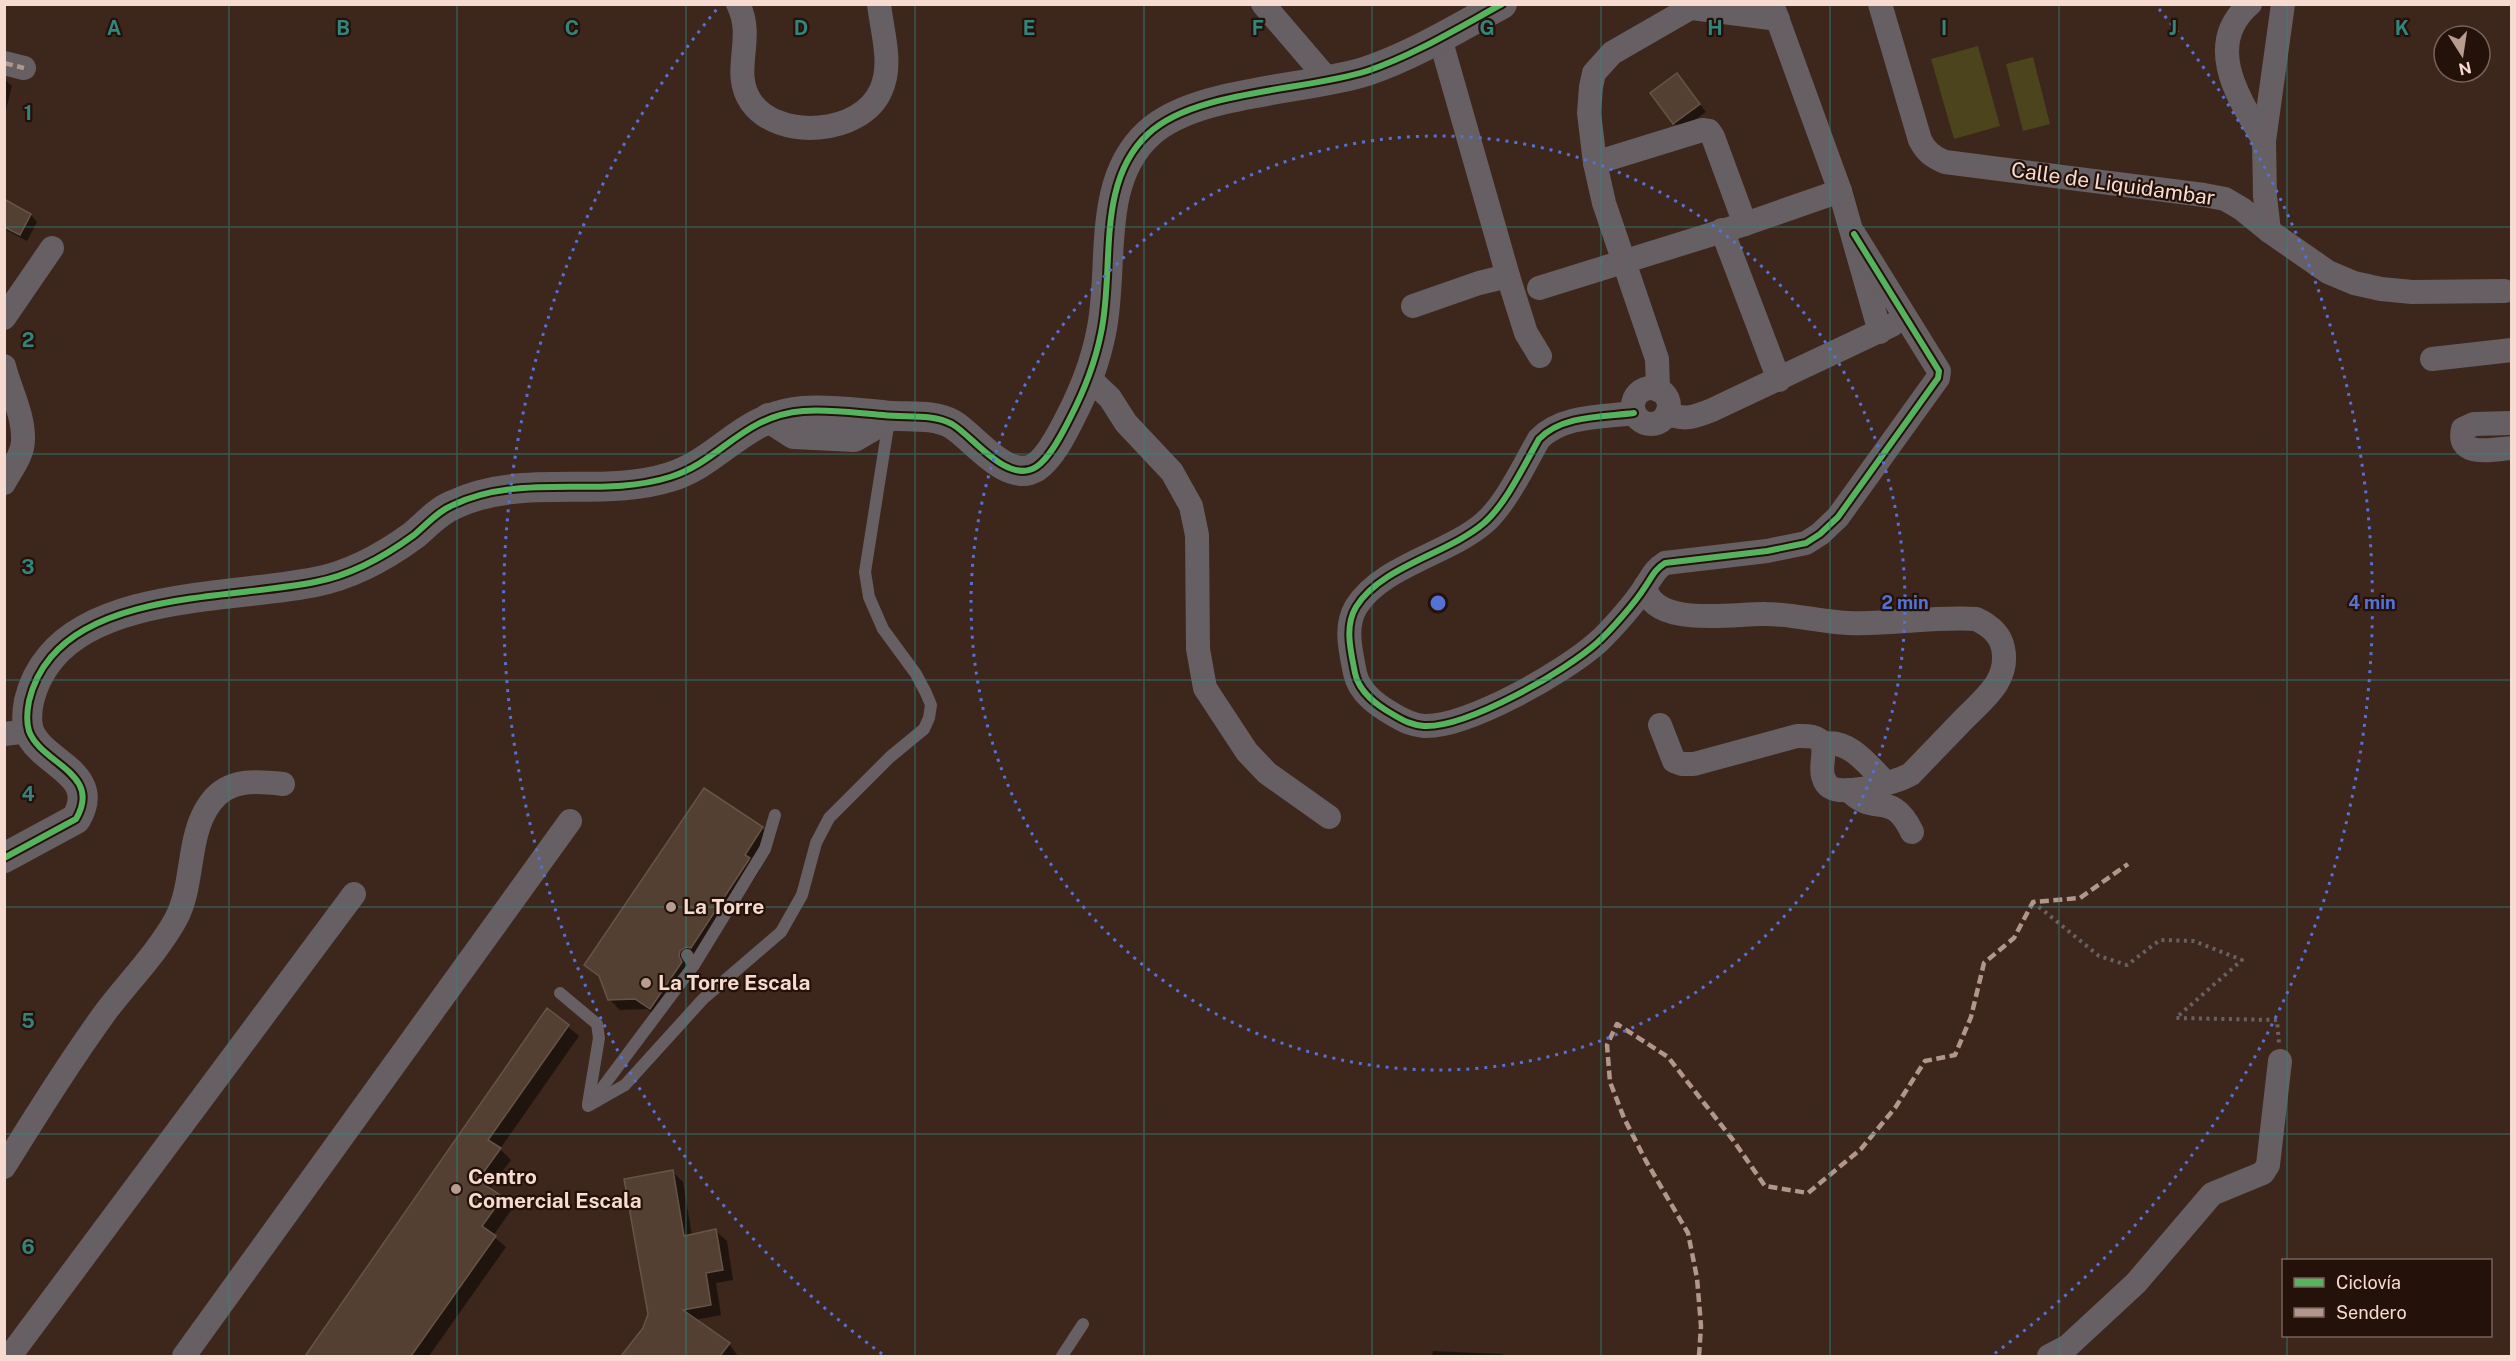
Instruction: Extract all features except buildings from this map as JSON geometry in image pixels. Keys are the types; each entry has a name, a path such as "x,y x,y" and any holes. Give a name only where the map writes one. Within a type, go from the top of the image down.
{"street":[{"path":"738,4 747,27 742,76 745,91 752,103 777,121 813,128 833,127 852,119 880,93 887,63 879,4"},
{"path":"1263,4 1321,73"},
{"path":"4,858 76,819 82,806 82,792 77,781 42,748 17,732 27,712 36,679 52,656 66,642 101,620 159,604 318,582 356,571 387,554 448,506 476,496 540,486 606,485 674,476 751,426 769,418 799,411 938,418 955,425 1004,466 1025,470 1036,466 1060,439 1089,378 1102,331 1114,191 1127,159 1148,134 1174,116 1221,100 1321,73 1366,71 1400,58 1502,4"},
{"name":"Calle de Liquidambar","path":"1880,4 1920,140 1925,150 1937,159 1945,162 2225,199 2328,272 2354,283 2412,292 2504,291"},
{"path":"2250,4 2230,33 2226,52 2229,76 2236,95 2264,141"},
{"path":"2269,231 2265,196 2264,141 2283,4"},
{"path":"1658,390 1657,359 1604,203 1595,163 1589,113 1594,73 1612,53 1695,6 1775,12 1840,191 1880,332"},
{"path":"1440,38 1508,276 1526,333 1540,356"},
{"path":"1595,163 1702,130 1709,131 1713,136 1745,224"},
{"path":"1539,288 1745,224 1840,191"},
{"path":"1722,230 1779,380"},
{"path":"1635,413 1566,422 1547,431 1539,439 1502,501 1485,523 1423,560 1386,577 1369,591 1352,615 1349,626 1356,678 1368,696 1381,707 1411,724 1441,725 1457,720 1481,711 1562,670 1598,642 1645,587 1656,568 1665,563 1767,551 1806,543 1821,534 1838,517 1938,378 1938,371 1854,234"},
{"path":"4,318 52,248"},
{"path":"1413,306 1479,283 1508,276"},
{"path":"1667,413 1679,418 1697,416 1779,380 1905,319"},
{"path":"2432,359 2511,350"},
{"path":"4,366 14,396 23,441 17,460 4,483"},
{"path":"1089,378 1110,398 1126,423 1172,472 1191,506 1197,535 1198,649 1205,688 1247,752 1267,773 1329,817"},
{"path":"1645,390 1658,390 1668,399 1667,413 1664,419 1651,424 1644,423 1635,413 1634,401 1645,390"},
{"path":"2511,423 2474,424 2463,429 2462,435 2465,445 2471,450 2511,448"},
{"path":"1645,587 1647,596 1661,608 1692,615 1767,614 1848,623 1976,619 1989,625 2002,643 2006,660 2002,677 1990,694 1911,774 1899,781 1849,790 1837,790 1827,785 1823,776 1823,744 1819,739 1810,736 1797,736 1694,764 1682,764 1674,761 1660,725"},
{"path":"1823,744 1839,743 1847,747 1886,783"},
{"path":"4,1167 82,1044 153,955 174,922 187,893 197,834 212,801 224,789 238,783 255,781 283,784"},
{"path":"1849,790 1857,799 1868,804 1890,805 1899,811 1912,832"},
{"path":"184,1356 570,820"},
{"path":"10,1356 354,894"},
{"path":"2049,1356 2068,1346 2136,1282 2212,1194 2263,1173 2268,1165 2280,1061"}],"lane":[{"path":"588,1106 625,1085 703,999 781,932 802,895 816,843 829,818 890,758 924,729 931,705 916,674 883,629 869,597 865,572 904,416"},
{"path":"588,1106 765,849 775,815"},
{"path":"560,993 597,1024 599,1038 588,1106"},
{"path":"1062,1356 1083,1324"}],"path":[{"path":"2033,902 2099,956 2127,965 2160,940 2194,941 2242,960 2176,1018 2277,1020 2280,1061"}],"shaded area":[{"path":"1978,46 2000,126 1954,139 1931,59"},
{"path":"2033,57 2050,124 2023,131 2006,64"}],"marked path":[{"path":"4,63 24,68"},
{"path":"1699,1356 1701,1326 1697,1278 1688,1233 1646,1161 1624,1118 1610,1082 1607,1045 1617,1024 1668,1057 1733,1140 1765,1186 1808,1193 1861,1149 1895,1108 1925,1061 1955,1055 1971,1017 1984,963 2014,938 2033,902 2080,898 2128,864"}],"cycle path":[{"path":"4,858 76,819 82,803 82,790 67,770 36,742 28,727 28,708 35,683 51,657 75,636 104,620 174,601 329,579 367,564 391,551 414,535 437,514 479,495 534,487 616,486 670,477 704,461 764,421 803,411 936,418 952,424 991,457 1014,470 1025,471 1036,467 1046,458 1060,437 1080,398 1092,366 1099,344 1105,308 1110,228 1120,177 1131,154 1148,134 1168,119 1193,108 1221,100 1342,78 1384,65 1452,32 1502,4"},
{"path":"1634,413 1583,418 1548,431 1539,439 1500,506 1484,523 1469,534 1381,581 1367,593 1352,615 1349,631 1357,680 1370,698 1398,717 1416,725 1443,724 1465,718 1515,696 1583,654 1616,624 1656,571 1665,563 1767,551 1806,543 1820,534 1838,517 1938,378 1939,371 1854,234"}],"place":[{"name":"La Torre","path":"671,907"},
{"name":"La Torre Escala","path":"646,983"},
{"name":"Centro Comercial Escala","path":"456,1189"}]}
